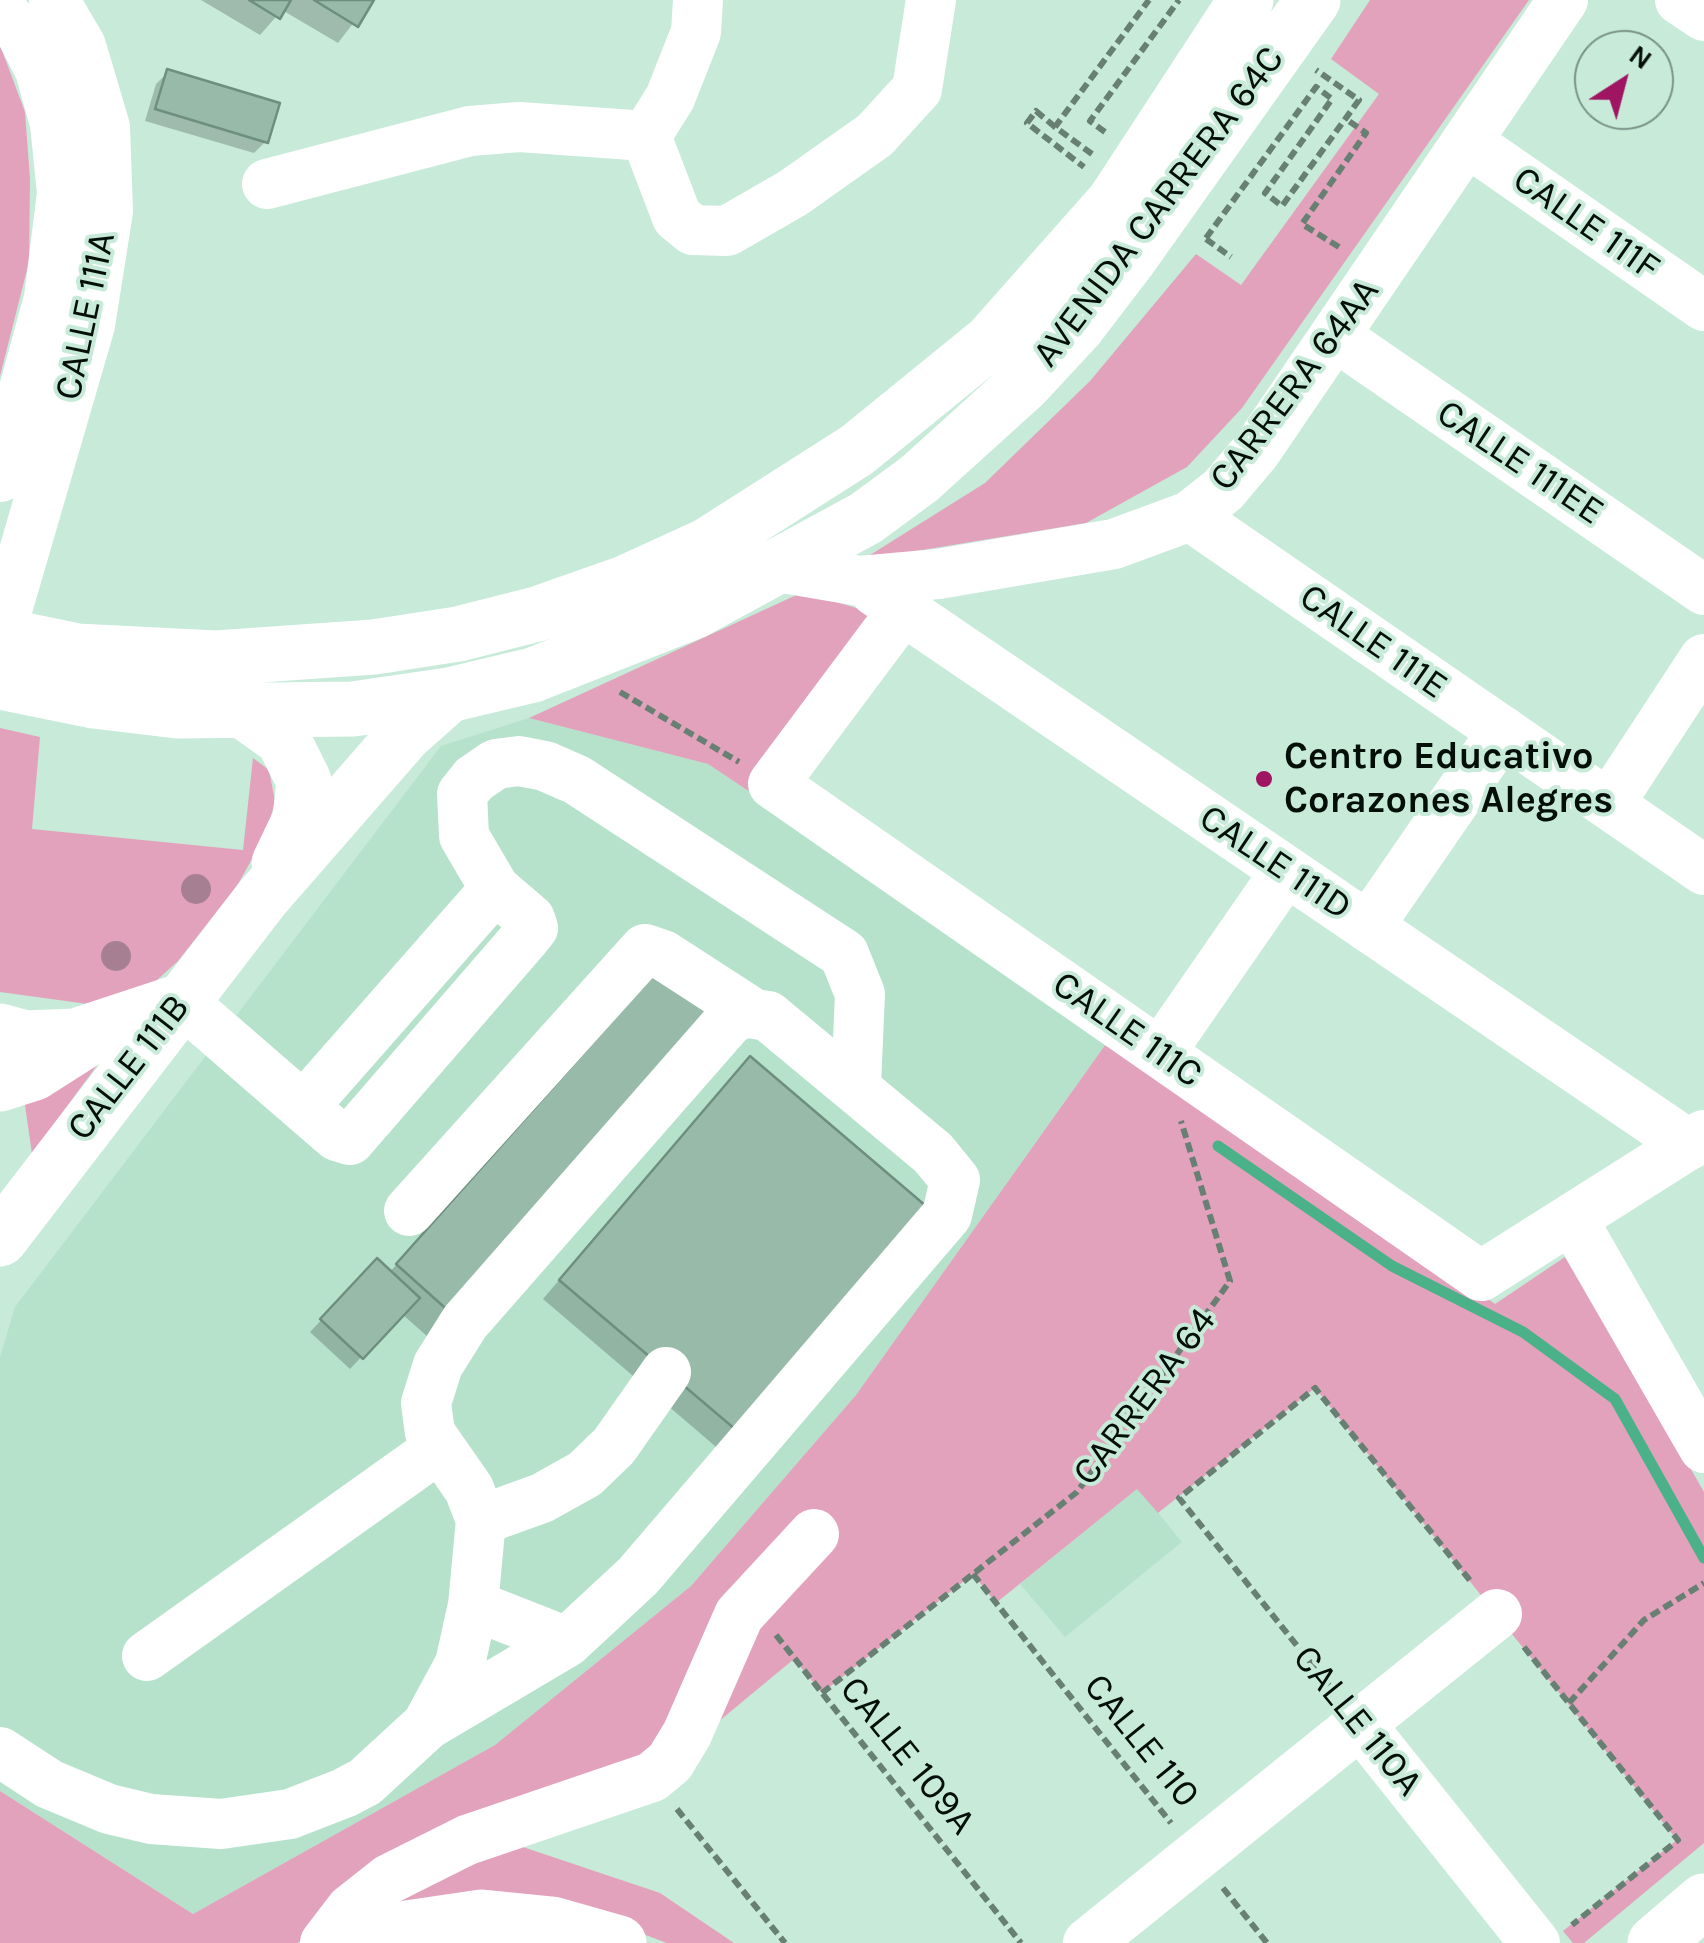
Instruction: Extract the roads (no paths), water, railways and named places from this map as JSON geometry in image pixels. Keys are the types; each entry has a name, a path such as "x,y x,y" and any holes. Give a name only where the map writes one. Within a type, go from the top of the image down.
{"main road":[{"name":"AVENIDA CARRERA 64C","path":"13,657 296,656 408,642 538,614 625,583 708,545 857,450 991,341 1114,202 1246,0"},
{"name":"AVENIDA CARRERA 64C","path":"13,657 144,707 245,712 353,709 449,694 533,675 693,612 866,518 919,479 1050,356 1130,259 1313,0"},
{"name":"CALLE 111B","path":"0,1240 262,898 405,734 449,694"},
{"name":"CALLE 111B","path":"245,712 283,739 304,782 300,819 262,898"},
{"path":"0,1031 53,1039 99,1030 181,1001"},
{"path":"0,1084 34,1073 99,1030"},
{"path":"1655,1943 1704,1901"},
{"path":"370,1943 407,1928 482,1918 552,1924 619,1943"}],"street":[{"name":"CALLE 111A","path":"13,657 90,325 108,210 105,126 81,46 54,0"},
{"path":"646,136 670,98 696,32 698,0"},
{"path":"646,136 677,216 693,230 727,230 792,193 875,135 916,89 931,0"},
{"name":"CARRERA 64AA","path":"778,567 860,581 938,574 1114,544 1190,516 1223,490 1256,451 1563,0"},
{"path":"1680,0 1704,16"},
{"name":"CALLE 111A","path":"0,8 22,32 40,70 55,124 62,193 49,298 0,477"},
{"path":"267,184 470,130 519,127 646,136"},
{"name":"CALLE 111F","path":"1468,143 1704,306"},
{"name":"CALLE 111EE","path":"1335,336 1704,590"},
{"name":"CALLE 111E","path":"1190,516 1704,870"},
{"name":"CALLE 111D","path":"860,581 1368,927 1697,1140"},
{"name":"CALLE 111C","path":"904,610 774,784 1481,1276 1572,1219"},
{"path":"1609,804 1704,659"},
{"path":"1368,927 1502,731"},
{"path":"181,1001 337,1136 350,1140 357,1136 533,928 530,919 495,889 464,836 462,794 474,779 496,764 519,760 546,766 576,780 844,954 860,994 856,1085"},
{"path":"1160,1053 1286,871"},
{"path":"0,1752 48,1784 109,1809 152,1819 221,1824 290,1814 365,1782 427,1725 567,1642 638,1576 946,1215 955,1180 932,1153 856,1085 768,1016 751,1012 663,955 644,950 409,1211"},
{"path":"427,1725 460,1664 473,1605 481,1520 469,1490 430,1433 426,1403 450,1342 728,1022 751,1012"},
{"path":"1697,1140 1572,1219 1704,1448"},
{"path":"481,1520 542,1498 585,1474 614,1446 666,1372"},
{"path":"147,1656 439,1448"},
{"path":"326,1943 351,1910 389,1879 467,1840 652,1776 670,1762 687,1734 720,1652 750,1603 814,1534"},
{"path":"473,1605 567,1642"},
{"path":"1088,1943 1497,1614"},
{"name":"CALLE 110A","path":"1360,1724 1549,1937"}],"waterway":[{"path":"1218,1146 1392,1266 1523,1332 1615,1399 1704,1558"}],"place":[{"name":"Centro Educativo Corazones Alegres","path":"1264,779"}]}
